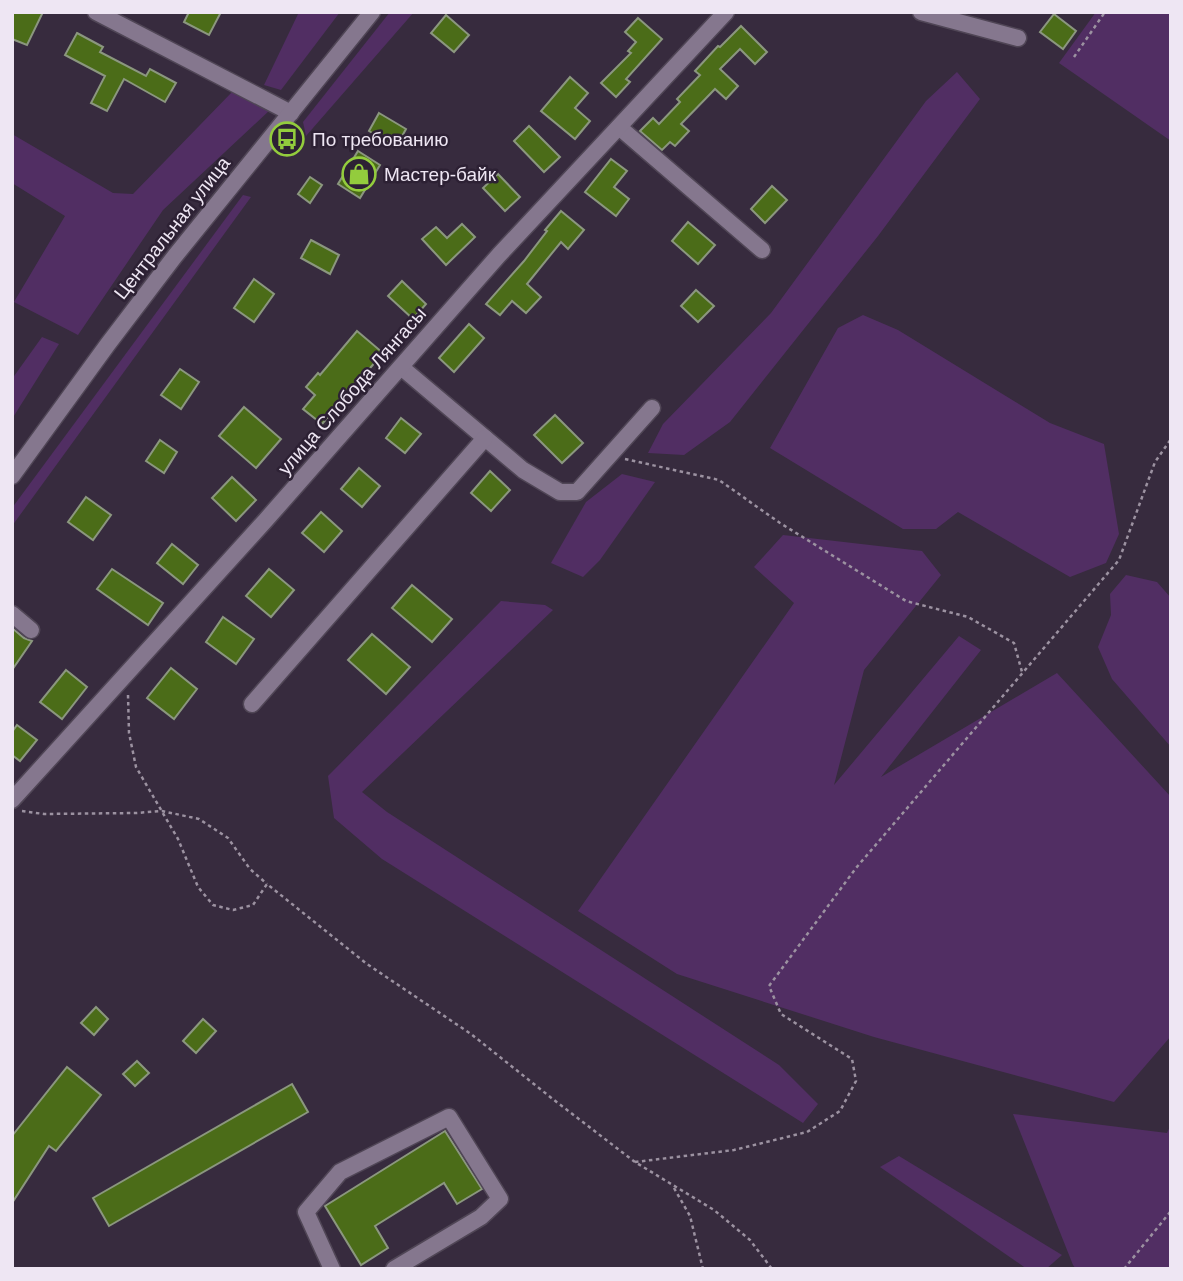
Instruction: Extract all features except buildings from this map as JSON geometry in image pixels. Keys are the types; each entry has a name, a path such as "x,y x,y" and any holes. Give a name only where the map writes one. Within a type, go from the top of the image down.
{"street":[{"path":"96,12 290,113"},
{"name":"Центральная улица","path":"12,476 158,278 372,12"},
{"name":"улица Слобода Лянгасы","path":"12,800 265,521 499,254 726,12"},
{"path":"921,12 1018,38"},
{"path":"618,127 762,250"},
{"path":"401,367 523,470 559,492 577,492 652,408"},
{"path":"252,704 485,438"},
{"path":"12,614 31,630"},
{"path":"332,1269 306,1212 340,1172 449,1117 500,1199 481,1217 394,1269"}],"path":[{"path":"1074,57 1105,12"},
{"path":"635,1162 734,1150 807,1132 840,1111 856,1081 852,1059 781,1014 769,986 856,868 1119,560 1155,461 1171,439"},
{"path":"609,456 719,480 780,523 906,601 968,617 1014,643 1022,672"},
{"path":"132,667 128,698 129,733 136,767 178,839 198,887 213,905 233,910 253,905 267,884"},
{"path":"12,810 44,814 162,811 199,819 228,838 250,869 267,884 367,964 471,1034 635,1162 714,1210 750,1240 772,1269"},
{"path":"673,1185 690,1216 704,1269"},
{"path":"1124,1269 1171,1210"}],"shaded area":[{"path":"299,12 340,12 281,90 264,85"},
{"path":"390,12 414,12 306,136 303,122"},
{"path":"1096,12 1171,12 1171,141 1059,63"},
{"path":"957,72 980,99 878,236 730,422 684,455 648,453 663,424 771,313 926,101"},
{"path":"233,91 271,109 163,210 78,335 14,302 65,216 12,183 12,134 113,193 133,194"},
{"path":"243,195 251,197 12,526 12,508"},
{"path":"863,315 898,330 1050,423 1104,444 1119,534 1106,563 1070,577 958,512 936,529 903,529 770,448 838,328"},
{"path":"42,337 59,344 12,419 12,379"},
{"path":"622,474 655,482 600,560 583,577 551,563 586,502"},
{"path":"783,535 922,551 941,575 864,670 834,785 959,636 981,650 881,777 1057,673 1171,797 1171,1036 1114,1102 874,1037 677,974 578,911 794,603 754,567"},
{"path":"1126,575 1157,582 1171,598 1171,747 1112,679 1098,647 1111,615 1110,594"},
{"path":"501,601 545,605 553,610 362,792 387,812 779,1065 818,1104 803,1123 382,859 334,818 328,776"},
{"path":"1013,1114 1167,1133 1171,1124 1171,1269 1076,1269"},
{"path":"899,1156 1062,1255 1046,1269 1027,1269 880,1167"}],"place":[{"name":"По требованию","path":"287,139"},
{"name":"Мастер-байк","path":"359,174"}]}
